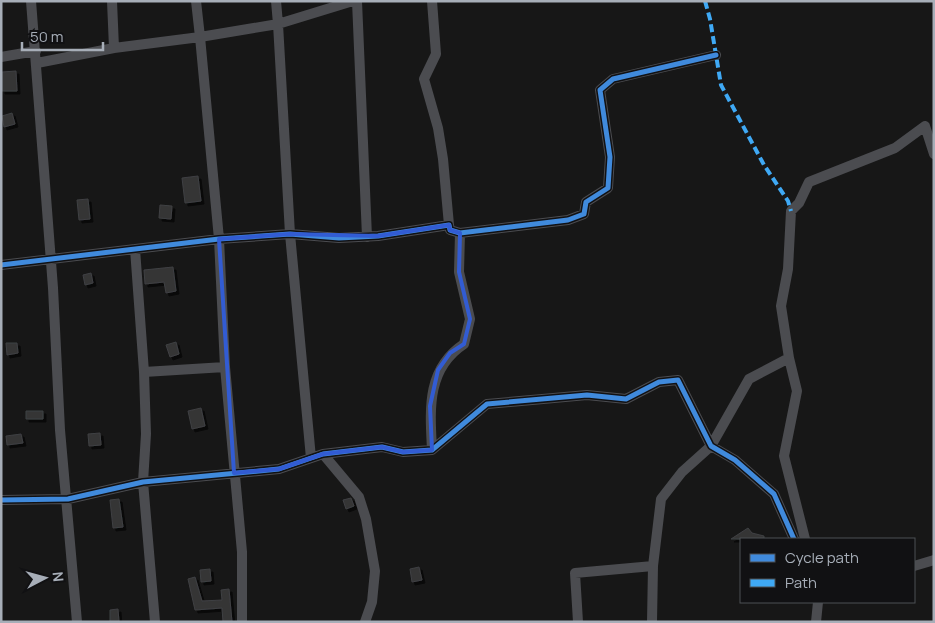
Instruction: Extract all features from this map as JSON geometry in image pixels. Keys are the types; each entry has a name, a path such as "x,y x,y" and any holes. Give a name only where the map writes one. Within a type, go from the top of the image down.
{"street":[{"path":"31,1 51,259 60,430 68,499 77,622"},
{"path":"112,1 114,48"},
{"path":"196,1 219,239 225,367 242,552 242,622"},
{"path":"276,1 290,234 311,458"},
{"path":"37,64 114,48 278,24 355,1 367,237"},
{"path":"432,1 436,54 424,79 438,128 450,230 460,233 568,220 584,214 586,202 608,188 610,158 600,90 613,79 716,55"},
{"path":"1,57 36,51"},
{"path":"805,538 784,456 797,391 789,358 782,306 788,269 791,211 799,203 809,182 895,148 925,126 934,154"},
{"path":"1,265 219,239 290,234 339,238 367,237 394,235 449,224"},
{"path":"432,450 430,406 438,370 450,353 464,344 470,319 459,272 460,233"},
{"path":"135,249 144,372 146,434 143,482 156,622"},
{"path":"652,622 653,566 661,499 682,472 711,446 749,379 789,358"},
{"path":"144,372 225,367"},
{"path":"1,500 68,499 143,482 279,469 324,454 382,447 403,452 432,450 487,404 587,395 626,399 659,382 678,380 711,446 735,460 774,494 794,538"},
{"path":"324,454 358,497 366,520 376,571 372,602 365,622"},
{"path":"915,566 934,560"},
{"path":"578,622 575,574 653,566"},
{"path":"816,622 818,603"}],"highlighted area":[{"path":"449,225 450,230 460,233 459,272 470,319 464,344 450,353 438,370 430,406 432,450 403,452 382,447 323,454 279,469 234,473 219,239 290,234 378,236"}],"building":[{"path":"16,71 17,91 2,91 2,72"},
{"path":"12,113 15,124 4,127 2,116"},
{"path":"198,176 201,201 185,203 182,178"},
{"path":"88,199 90,219 79,220 77,200"},
{"path":"160,205 172,206 171,219 159,218"},
{"path":"173,267 176,291 166,293 164,282 145,284 144,270"},
{"path":"91,273 93,283 85,285 83,275"},
{"path":"176,342 179,354 170,357 166,345"},
{"path":"6,343 17,343 18,353 7,355"},
{"path":"201,408 205,426 192,429 188,411"},
{"path":"26,411 43,411 43,419 26,419"},
{"path":"100,433 101,445 89,446 88,434"},
{"path":"21,434 23,443 7,445 6,436"},
{"path":"351,498 354,506 346,509 343,500"},
{"path":"119,499 123,527 113,528 110,500"},
{"path":"748,528 752,533 764,536 764,538 731,539"},
{"path":"419,567 422,580 412,582 410,569"},
{"path":"210,569 211,581 201,582 200,570"},
{"path":"195,577 202,601 222,600 221,590 229,589 232,622 223,622 222,608 195,610 188,579"},
{"path":"118,609 119,622 110,622 110,610"}],"marked path":[{"path":"705,1 710,19 721,85 764,165 788,201 791,211"}],"cycle path":[{"path":"1,265 219,239 290,234 339,238 378,236 449,225 450,230 460,233 568,220 584,214 586,202 608,188 610,157 600,90 613,79 716,55"},
{"path":"1,500 68,499 143,482 279,469 323,454 382,447 403,452 432,450 487,404 587,395 626,399 659,382 678,380 711,446 735,460 774,494 794,538"}]}
